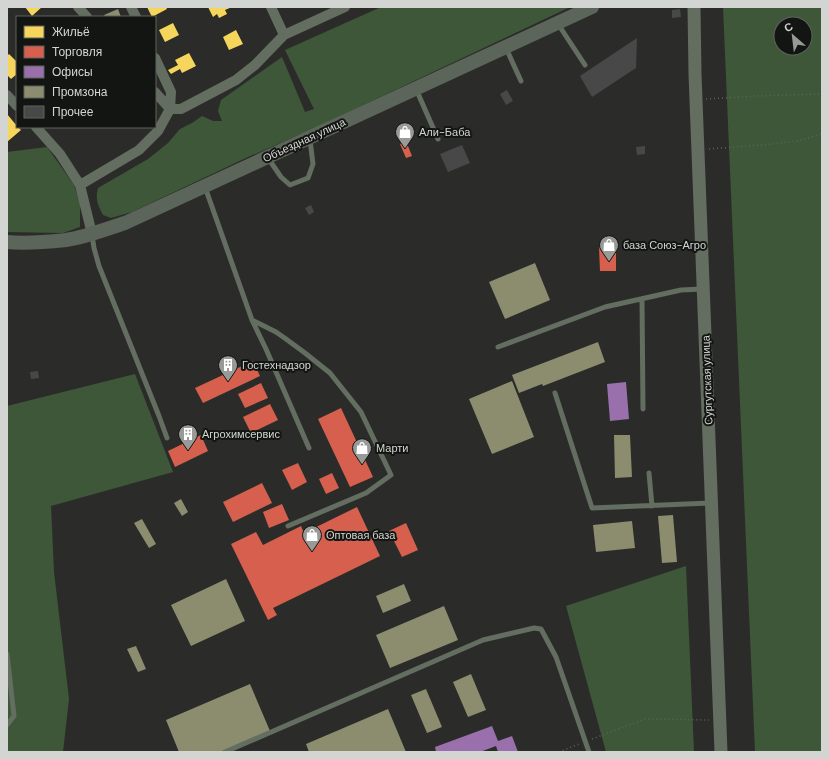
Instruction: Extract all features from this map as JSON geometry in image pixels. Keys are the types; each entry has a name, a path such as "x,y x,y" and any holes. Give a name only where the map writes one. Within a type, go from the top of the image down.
{"main road":[{"name":"Объездная улица","path":"7,242 20,243 66,240 92,234 125,223 592,7"}],"street":[{"path":"78,7 86,16"},
{"path":"131,7 136,16"},
{"path":"271,7 284,35"},
{"path":"163,123 181,110 236,80 255,65 284,35 345,7"},
{"name":"Сургутская улица","path":"694,7 696,100 720,752"},
{"path":"80,185 140,150 158,131 163,123 170,110 171,92 156,60"},
{"path":"156,93 170,110"},
{"path":"7,95 16,105"},
{"path":"170,110 181,110"},
{"path":"37,128 60,154 80,185 92,234"}],"lane":[{"path":"557,23 585,65"},
{"path":"505,47 522,81"},
{"path":"416,89 438,140"},
{"path":"268,157 281,177 290,185 308,178 313,164 310,137"},
{"path":"205,186 252,320 309,448"},
{"path":"92,234 99,266 167,438"},
{"path":"498,347 605,307 681,290 703,289"},
{"path":"642,299 643,409"},
{"path":"252,320 276,332 305,352 330,373 361,412 391,475 366,493 288,526"},
{"path":"555,393 592,508 711,503"},
{"path":"649,473 652,506"},
{"path":"224,752 483,640 534,628 542,629 556,657 589,752"},
{"path":"7,654 14,716 7,725"}],"path":[{"path":"696,100 754,96 822,94"},
{"path":"698,150 797,141 822,134"},
{"path":"559,752 645,719 719,720"}],"green space":[{"path":"381,7 570,7 315,128 248,157 132,212 111,218 103,215 98,202 98,188 148,159 168,143 180,129 202,116 213,121 222,121 218,111 221,100 282,57 305,112 314,109 285,50"},
{"path":"723,7 822,7 822,752 755,752"},
{"path":"47,147 74,185 80,203 80,227 63,233 7,232 7,152"},
{"path":"135,374 173,472 51,506 54,572 69,699 63,752 7,752 7,406"},
{"path":"686,566 694,752 606,752 566,606"}],"building: Жильё":[{"path":"25,7 42,7 32,16"},
{"path":"147,7 166,7 167,9 152,16"},
{"path":"208,7 232,7 225,10 227,14 219,18 217,14 213,17"},
{"path":"173,23 179,35 165,42 159,30"},
{"path":"236,30 243,44 229,50 223,37"},
{"path":"189,53 196,66 182,73 180,69 171,74 168,70 178,65 175,60"},
{"path":"9,54 16,61 16,75 11,79 7,75 7,56"},
{"path":"7,114 16,125 16,128 21,130 7,142"}],"building: Торговля":[{"path":"406,141 412,156 406,158 400,144"},
{"path":"616,246 616,271 600,271 599,247"},
{"name":"Гостехнадзор","path":"253,361 260,376 203,403 195,388"},
{"path":"261,383 268,398 245,408 238,394"},
{"path":"270,404 278,420 251,433 243,417"},
{"path":"341,408 373,477 350,487 318,419"},
{"name":"Агрохимсервис","path":"201,435 208,451 175,467 168,451"},
{"path":"298,463 307,482 292,490 282,470"},
{"path":"332,473 339,488 326,494 319,479"},
{"path":"262,483 272,503 233,522 223,502"},
{"path":"282,504 289,520 269,528 263,512"},
{"path":"357,507 380,556 273,608 277,615 268,620 231,544 256,532 263,545 301,526 304,533"},
{"path":"406,523 418,550 402,557 389,531"}],"building: Офисы":[{"path":"626,382 629,419 610,421 607,384"},
{"path":"492,726 498,741 512,736 518,752 498,752 496,746 480,752 436,752 435,747"}],"building: Промзона":[{"path":"118,9 121,16 104,16"},
{"path":"535,263 550,300 505,319 489,282"},
{"path":"598,342 605,362 543,386 542,384 519,393 512,375"},
{"path":"512,381 534,437 492,454 469,399"},
{"path":"614,435 630,435 632,477 615,478"},
{"path":"181,499 188,512 182,516 174,503"},
{"path":"673,515 677,562 662,563 658,516"},
{"path":"142,519 156,544 149,548 134,523"},
{"path":"632,521 635,548 596,552 593,525"},
{"path":"226,579 245,621 191,646 171,605"},
{"path":"404,584 411,601 383,613 376,596"},
{"path":"444,606 458,640 390,668 376,635"},
{"path":"136,646 146,669 138,672 127,649"},
{"path":"471,674 486,710 468,717 453,682"},
{"path":"250,684 270,731 220,752 179,752 166,720"},
{"path":"426,689 442,727 427,733 411,695"},
{"path":"388,709 406,752 309,752 306,744"}],"building: Прочее":[{"path":"680,9 681,17 672,18 672,10"},
{"path":"637,38 636,68 592,97 580,76"},
{"path":"507,90 513,101 506,105 500,94"},
{"path":"462,145 470,163 448,172 440,154"},
{"path":"645,146 645,154 637,155 636,147"},
{"path":"311,205 314,212 309,215 305,208"},
{"path":"38,371 39,378 31,379 30,372"}],"place":[{"name":"Али-Баба","path":"405,149"},
{"name":"база Союз-Агро","path":"609,262"},
{"name":"Гостехнадзор","path":"228,382"},
{"name":"Агрохимсервис","path":"188,451"},
{"name":"Марти","path":"362,465"},
{"name":"Оптовая база","path":"312,552"}]}
